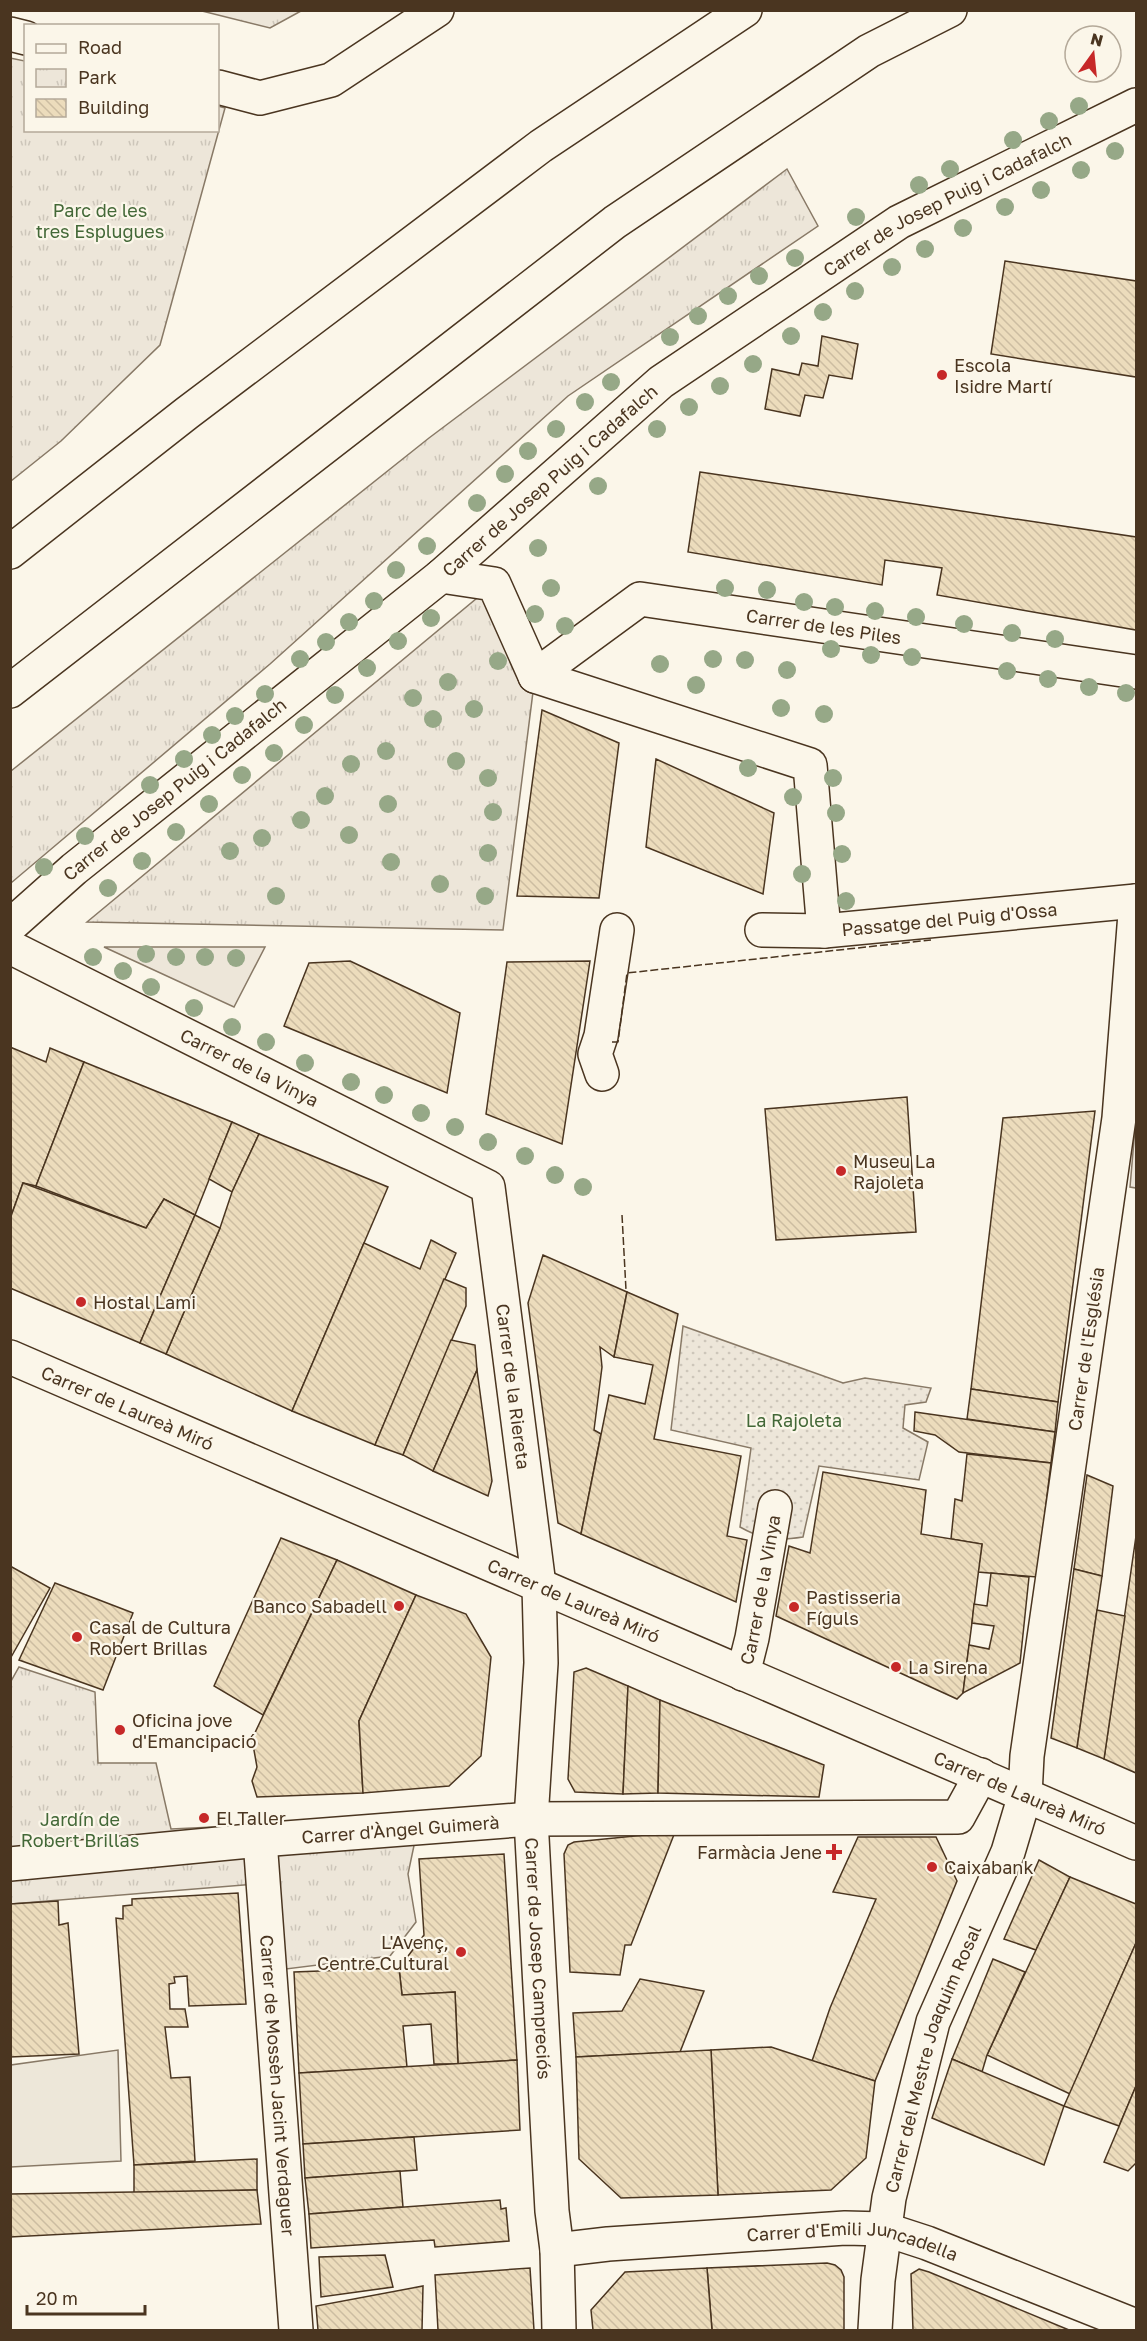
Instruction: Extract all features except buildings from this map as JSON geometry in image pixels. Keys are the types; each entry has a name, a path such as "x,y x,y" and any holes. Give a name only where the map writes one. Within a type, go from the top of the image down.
{"main road":[{"path":"219,87 260,98 330,80 437,10"},
{"path":"10,552 196,406 541,146 745,10"},
{"path":"10,691 615,222 869,51 950,10"},
{"name":"Carrer de Josep Puig i Cadafalch","path":"10,926 74,869 441,576 661,382 898,222 1137,105"},
{"path":"441,576 494,584 535,676 810,765 824,931"},
{"name":"Carrer de les Piles","path":"535,676 640,599 1137,672"},
{"name":"Passatge del Puig d'Ossa","path":"762,930 824,931 1137,901"},
{"name":"Carrer de l'Església","path":"1025,1795 1028,1748 1119,1118 1137,901"},
{"path":"602,1074 596,1054 601,1036 617,930"},
{"name":"Carrer de la Vinya","path":"10,947 488,1187"},
{"name":"Carrer de la Riereta","path":"488,1187 539,1585"},
{"name":"Carrer de Laureà Miró","path":"10,1357 1137,1843"},
{"name":"Carrer de la Vinya","path":"743,1674 752,1638 775,1506"},
{"name":"Carrer de Josep Campreciós","path":"539,1585 541,1663 531,1819 552,2199 557,2250 559,2331"},
{"name":"Carrer d'Àngel Guimerà","path":"10,1864 260,1840 531,1819 958,1817 981,1776"},
{"name":"Carrer del Mestre Joaquim Rosal","path":"875,2331 889,2198 933,2022 1008,1852 1025,1795"},
{"name":"Carrer de Mossèn Jacint Verdaguer","path":"260,1840 296,2331"},
{"name":"Carrer d'Emili Juncadella","path":"557,2250 608,2244 821,2229 884,2229 927,2243 1137,2326"}],"green space":[{"path":"301,10 270,28 202,11"},
{"name":"Parc de les tres Esplugues","path":"10,58 24,61 24,132 218,132 160,345 61,441 11,481"},
{"name":"Parc de les tres Esplugues","path":"219,106 225,108 219,130"},
{"path":"787,169 818,226 568,396 270,664 11,883 11,771 429,438"},
{"path":"494,584 535,676 503,930 87,922"},
{"path":"104,947 265,947 234,1007"},
{"path":"1136,1117 1136,1188 1130,1187"},
{"name":"La Rajoleta","path":"683,1326 843,1383 865,1378 931,1388 926,1402 905,1405 903,1428 928,1442 919,1480 819,1466 803,1537 770,1538 756,1535 740,1527 751,1448 671,1430"},
{"name":"Jardín de Robert Brillas","path":"19,1667 95,1692 98,1763 156,1763 171,1829 420,1817 408,1874 416,1922 390,1956 286,1969 279,1882 11,1904 10,1683"}],"shaded area":[{"path":"118,2050 121,2161 11,2167 11,2065"}],"fence":[{"path":"612,1042 618,1042 627,973 931,940"},
{"path":"622,1215 626,1290"}],"place":[{"name":"Escola Isidre Martí","path":"942,375"},
{"name":"Museu La Rajoleta","path":"841,1171"},
{"name":"Hostal Lami","path":"81,1302"},
{"name":"Banco Sabadell","path":"399,1606"},
{"name":"Pastisseria Fíguls","path":"794,1607"},
{"name":"Casal de Cultura Robert Brillas","path":"77,1637"},
{"name":"La Sirena","path":"896,1667"},
{"name":"Oficina jove d'Emancipació","path":"120,1730"},
{"name":"El Taller","path":"204,1818"},
{"name":"Farmàcia Jene","path":"834,1852"},
{"name":"Caixabank","path":"932,1867"},
{"name":"L'Avenç, Centre Cultural","path":"461,1952"}]}
